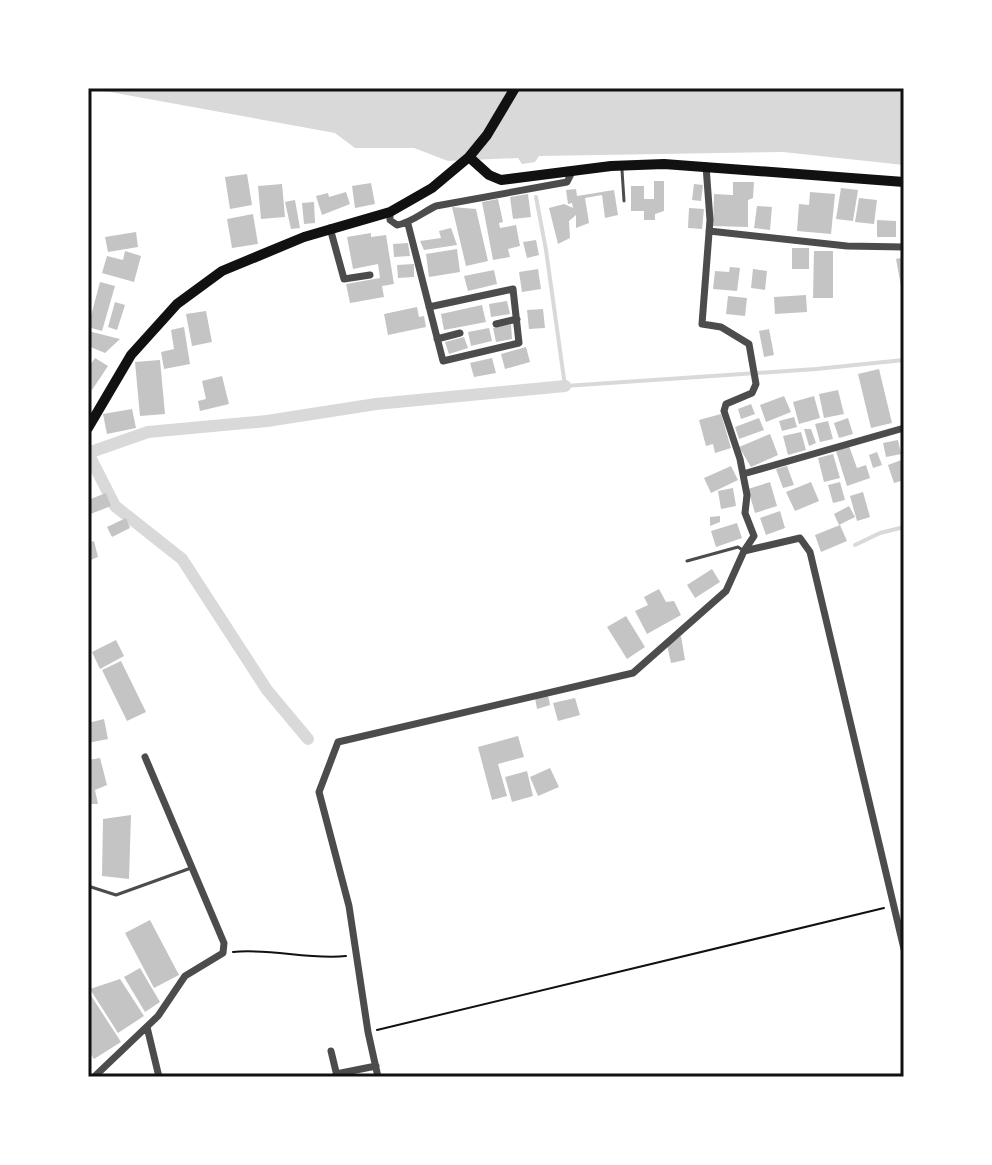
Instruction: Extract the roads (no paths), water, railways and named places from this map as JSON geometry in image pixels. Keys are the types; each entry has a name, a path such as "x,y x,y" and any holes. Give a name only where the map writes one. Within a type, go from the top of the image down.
{"main road":[{"path":"88,428 131,355 177,304 222,271 330,228 390,212 432,188 473,160 515,88"},
{"path":"473,160 489,175 501,180 622,166 706,165 904,182"}],"street":[{"path":"378,1077 349,906 319,792 338,742 633,673 726,591 754,536 745,513 747,495 743,474 724,411 726,404 752,393 756,384 749,344 721,327 702,324 709,231 706,165"},
{"path":"390,212 390,220 397,225 408,224 419,214 436,206 567,182 573,170"},
{"path":"408,224 437,339 443,361 519,343 513,289 429,307"},
{"path":"330,228 344,279 370,275"},
{"path":"709,231 847,246 904,247"},
{"path":"496,324 517,319"},
{"path":"437,339 460,333"},
{"path":"743,474 904,428"},
{"path":"744,551 800,538 810,552 904,949"},
{"path":"94,1077 147,1027 185,976 223,953 224,943 145,757"},
{"path":"147,1027 159,1077"},
{"path":"331,1051 337,1076 376,1066"}],"lane":[{"path":"622,166 624,201"},
{"path":"687,561 738,547 744,551"},
{"path":"88,886 116,895 191,868"}],"waterway":[{"path":"536,197 565,386 904,360"},
{"path":"88,453 148,432 267,421 376,404 565,386"},
{"path":"88,453 115,506 182,559 267,690 308,739"},
{"path":"855,545 880,533 904,527"}]}
